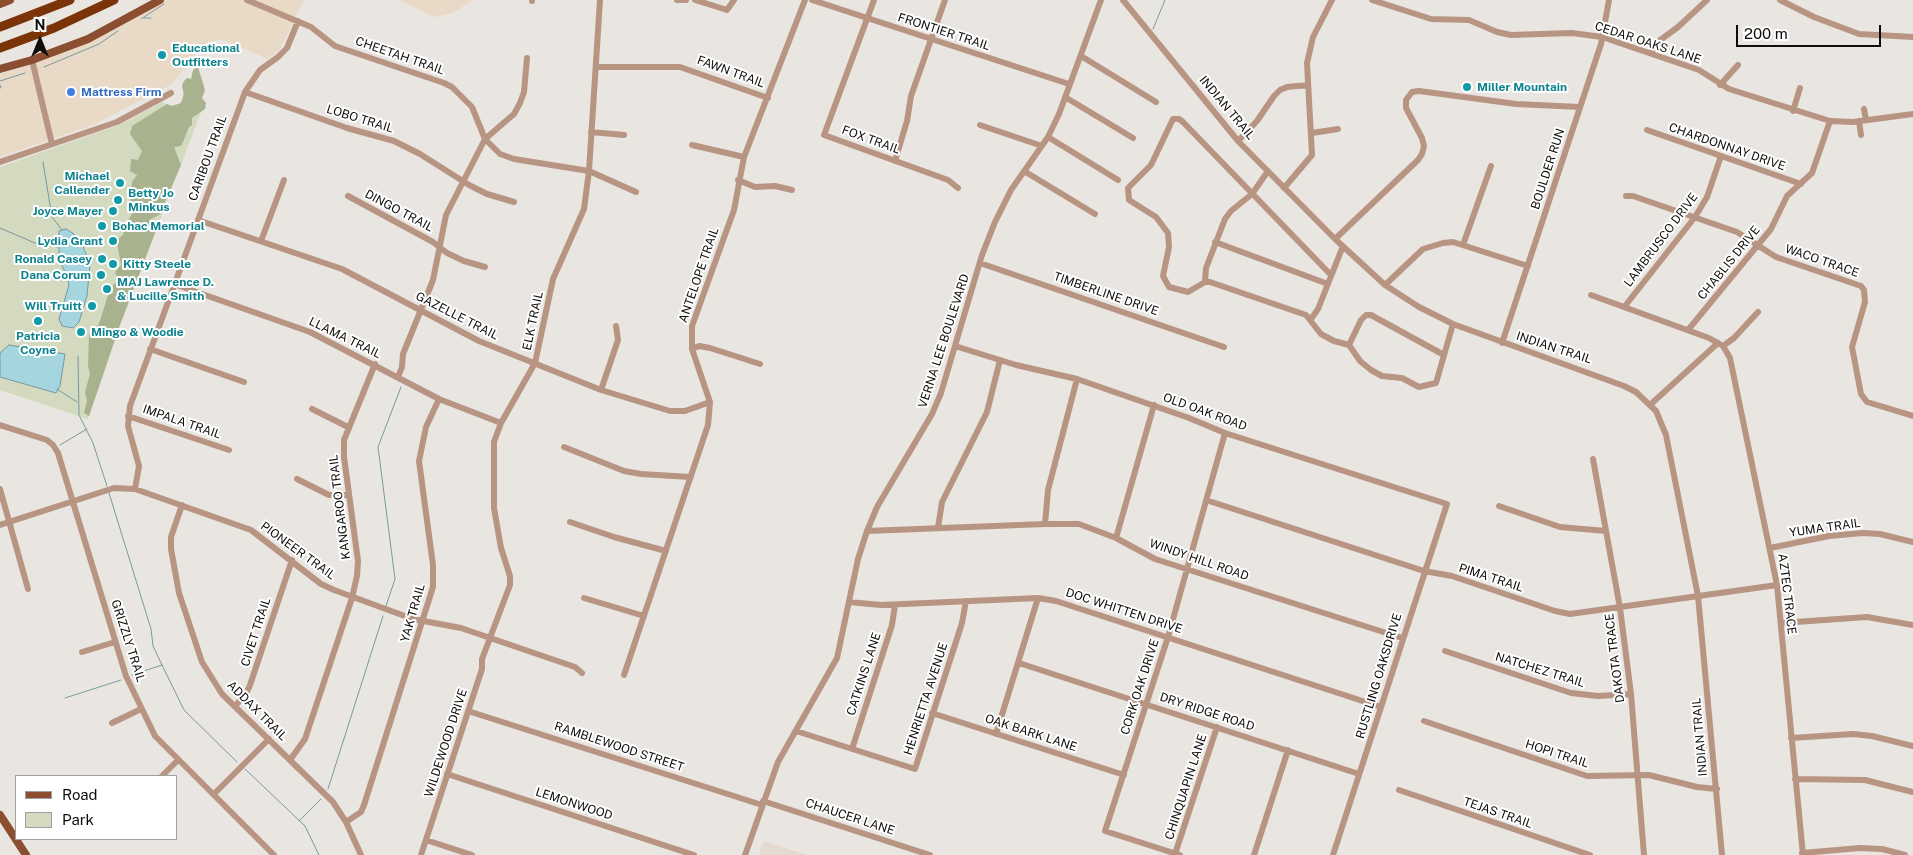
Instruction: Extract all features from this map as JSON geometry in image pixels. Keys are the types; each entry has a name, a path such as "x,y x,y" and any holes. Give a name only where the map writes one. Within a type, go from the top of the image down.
{"highway":[{"path":"0,27 70,0"},
{"path":"0,48 54,28 114,0"}],"main road":[{"path":"0,4 10,0"},
{"path":"0,69 32,60 88,39 160,0"},
{"path":"0,815 15,838"},
{"path":"16,840 26,855"}],"street":[{"name":"CHEETAH TRAIL","path":"247,0 311,27 335,46 444,82 452,87 472,107 485,139 500,154 514,159 589,171 636,192"},
{"name":"ELK TRAIL","path":"491,638 510,585 510,576 497,529 494,500 494,442 501,423 535,363 554,279 584,209 589,171 600,0"},
{"path":"677,0 686,0"},
{"path":"696,0 727,10 734,0"},
{"name":"ANTELOPE TRAIL","path":"624,675 708,425 710,402 692,349 692,326 734,210 738,180 744,157 805,0"},
{"name":"FRONTIER TRAIL","path":"812,0 931,41 1069,84"},
{"name":"FOX TRAIL","path":"874,0 824,135 948,180 958,188"},
{"path":"895,161 907,122 910,96 945,0"},
{"name":"VERNA LEE BOULEVARD","path":"745,855 778,762 837,658 858,559 868,531 878,505 925,431 955,346 980,263 1001,209 1024,171 1048,137 1081,56 1101,0"},
{"name":"INDIAN TRAIL","path":"1123,0 1238,141 1335,239 1385,285 1419,307 1453,324 1607,379 1636,392 1651,404 1666,435 1698,596 1722,855"},
{"path":"1284,188 1312,155 1308,85 1309,50 1313,37 1332,0"},
{"name":"CEDAR OAKS LANE","path":"1372,0 1431,19 1469,20 1497,32 1512,35 1572,33 1602,37 1699,70 1720,85 1793,111 1830,121 1859,121 1913,114"},
{"name":"BOULDER RUN","path":"1502,343 1602,37 1609,0"},
{"path":"1650,53 1659,42 1707,0"},
{"path":"1780,0 1814,17 1859,34 1913,36"},
{"name":"CARIBOU TRAIL","path":"135,489 139,466 129,433 128,416 150,349 245,92 260,70 287,48 298,22"},
{"path":"1081,56 1156,102"},
{"path":"398,377 402,367 403,354 433,280 446,215 462,180 485,139 514,114 520,103 524,92 527,58"},
{"path":"32,60 52,144"},
{"path":"1720,85 1738,65"},
{"name":"FAWN TRAIL","path":"596,67 680,67 768,98"},
{"path":"1238,141 1257,121 1280,90 1287,87 1308,85"},
{"path":"1793,111 1800,88"},
{"path":"1335,239 1422,154 1424,146 1422,138 1406,108 1406,100 1412,92 1418,91 1516,104 1580,107"},
{"name":"LOBO TRAIL","path":"245,92 347,128 394,141 487,194 514,202"},
{"path":"0,162 116,122 171,93"},
{"path":"1065,96 1132,138"},
{"path":"1864,109 1866,120"},
{"path":"1330,274 1183,122 1176,118 1170,122 1151,165 1128,188 1129,200 1156,217 1168,233 1169,247 1163,276 1169,287 1188,292 1205,282 1242,292 1306,315 1321,334 1334,341 1349,345 1365,366 1376,374 1402,378 1419,388 1436,383 1453,324"},
{"name":"CHABLIS DRIVE","path":"1688,330 1771,229 1787,196 1812,173 1830,121"},
{"path":"1859,121 1861,135"},
{"path":"980,125 1042,146"},
{"path":"1312,133 1338,129"},
{"name":"CHARDONNAY DRIVE","path":"1647,130 1801,184"},
{"path":"591,132 624,135"},
{"path":"1048,137 1118,180"},
{"path":"692,145 744,157"},
{"name":"LAMBRUSCO DRIVE","path":"1625,306 1695,217 1707,197 1721,156"},
{"path":"1463,245 1491,166"},
{"path":"1024,171 1096,214"},
{"path":"1205,282 1206,268 1215,242 1231,211 1252,194 1268,171"},
{"path":"261,242 284,180"},
{"path":"738,180 755,187 775,186 792,190"},
{"name":"DINGO TRAIL","path":"348,196 464,261 485,267"},
{"path":"1626,196 1632,196 1736,232 1758,245"},
{"name":"GAZELLE TRAIL","path":"198,220 342,269 479,341 601,390 670,410 685,411 710,402"},
{"path":"1215,242 1328,284"},
{"path":"1385,285 1423,249 1443,243 1463,245 1528,266"},
{"name":"WACO TRACE","path":"1758,245 1776,257 1861,286 1866,295 1865,302 1852,347 1861,394 1867,402 1913,416"},
{"path":"1310,318 1318,309 1330,274 1343,246"},
{"name":"TIMBERLINE DRIVE","path":"980,263 1224,347"},
{"name":"LLAMA TRAIL","path":"174,284 310,332 440,398 501,423"},
{"path":"1591,295 1688,330 1721,345"},
{"path":"1651,404 1721,345 1734,338 1758,312"},
{"path":"1349,345 1361,320 1366,315 1371,315 1444,355"},
{"path":"601,390 618,340 616,326"},
{"name":"AZTEC TRACE","path":"1721,345 1730,358 1777,585 1802,854"},
{"path":"692,349 698,346 710,348 760,364"},
{"name":"OLD OAK ROAD","path":"955,346 1077,380 1154,405 1225,432 1447,504"},
{"path":"150,349 244,382"},
{"path":"938,528 942,502 987,412 1000,360"},
{"name":"KANGAROO TRAIL","path":"290,760 305,739 352,598 358,561 344,457 348,427 375,364"},
{"path":"1045,524 1048,490 1077,380"},
{"name":"YAK TRAIL","path":"346,822 361,812 364,805 433,587 433,565 420,473 420,449 426,427 440,398"},
{"path":"1116,538 1154,405"},
{"path":"312,409 348,427"},
{"name":"IMPALA TRAIL","path":"128,416 229,450"},
{"name":"GRIZZLY TRAIL","path":"1,428 47,440 54,446 126,676 155,736 274,855"},
{"name":"CORK OAK DRIVE","path":"1178,854 1105,831 1168,637 1225,432"},
{"path":"564,446 624,471 690,477"},
{"name":"DAKOTA TRACE","path":"1593,459 1620,608 1631,694 1644,855"},
{"path":"297,479 329,495 349,495"},
{"name":"PIONEER TRAIL","path":"0,525 114,488 135,489 251,530 321,584 352,598 396,614 461,628 575,667 582,672"},
{"path":"0,489 28,589"},
{"name":"PIMA TRAIL","path":"1206,500 1424,571 1452,576 1556,611 1582,614 1777,585"},
{"name":"RUSTLING OAKSDRIVE","path":"1333,855 1447,504"},
{"name":"ADDAX TRAIL","path":"182,505 171,537 179,593 202,662 222,694 333,802 346,822 361,855"},
{"path":"1499,506 1560,527 1606,531"},
{"path":"570,522 614,537 666,551"},
{"name":"WINDY HILL ROAD","path":"868,531 1080,524 1116,538 1155,559 1402,638"},
{"name":"YUMA TRAIL","path":"1770,548 1829,536 1863,533 1880,534 1913,542"},
{"name":"CIVET TRAIL","path":"234,706 246,694 250,685 292,560"},
{"path":"584,598 644,616"},
{"path":"996,734 1038,598"},
{"name":"DOC WHITTEN DRIVE","path":"849,602 871,605 895,605 1038,598 1056,601 1381,706"},
{"name":"HENRIETTA AVENUE","path":"796,731 915,769 962,623 966,602"},
{"name":"CATKINS LANE","path":"852,749 892,626 895,605"},
{"path":"1780,622 1867,617 1913,625"},
{"name":"WILDEWOOD DRIVE","path":"421,855 482,669 482,658 491,638"},
{"path":"82,652 115,642"},
{"name":"NATCHEZ TRAIL","path":"1445,651 1571,693 1598,696 1631,694"},
{"name":"DRY RIDGE ROAD","path":"1019,663 1359,774"},
{"path":"112,723 141,709"},
{"name":"RAMBLEWOOD STREET","path":"468,711 762,803"},
{"name":"OAK BARK LANE","path":"932,713 1124,775"},
{"name":"HOPI TRAIL","path":"1424,721 1578,774 1602,777 1637,774 1657,776 1697,787 1717,789"},
{"name":"CHINQUAPIN LANE","path":"1178,854 1217,727"},
{"path":"1791,738 1853,734 1872,736 1913,746"},
{"path":"214,794 269,739"},
{"path":"1254,855 1288,750"},
{"path":"163,775 178,760"},
{"name":"LEMONWOOD","path":"447,774 694,855"},
{"path":"1795,779 1865,780 1913,792"},
{"name":"TEJAS TRAIL","path":"1399,790 1590,855"},
{"name":"CHAUCER LANE","path":"762,803 930,855"},
{"path":"426,840 472,855"},
{"path":"1802,854 1860,848 1905,855"}],"shaded area":[{"path":"164,0 304,0 280,49 268,59 221,39 204,44 172,84 93,125 0,157 0,74 40,62 110,32"},
{"path":"399,0 472,0 453,13 434,17"},
{"path":"764,841 807,855 759,855"}],"green space":[{"path":"198,67 205,90 202,98 206,103 205,109 192,118 192,125 189,127 181,146 174,147 181,165 159,215 149,220 158,225 120,325 89,416 84,413 87,401 85,392 90,374 88,366 89,334 99,324 108,295 113,293 113,285 118,281 115,272 121,265 117,243 118,239 124,234 120,228 126,226 137,232 141,224 134,225 129,219 133,212 130,207 132,182 137,175 130,171 131,159 138,160 142,151 130,134 132,126 167,104 172,106 181,103 184,94 182,86 184,81 187,78 191,79 193,70"},
{"path":"183,88 204,104 120,325 88,419 0,390 0,167 122,124 162,102 171,106 178,105 183,99"}],"water":[{"path":"66,229 74,234 82,244 90,264 87,296 79,322 73,328 62,326 59,319 69,285 59,260 59,231"},
{"path":"9,345 65,354 60,386 56,393 0,377 0,353"}],"waterway":[{"path":"1153,29 1165,0"},
{"path":"141,19 164,4"},
{"path":"144,18 151,18"},
{"path":"44,67 99,44 118,31"},
{"path":"0,81 25,73"},
{"path":"43,162 52,217 62,230"},
{"path":"0,228 35,243 58,247"},
{"path":"78,356 79,415 93,443 107,486"},
{"path":"386,606 395,579 378,447 401,387"},
{"path":"57,389 77,402"},
{"path":"60,445 87,429"},
{"path":"109,493 151,629 153,646 162,665 184,710 237,762"},
{"path":"328,789 383,616"},
{"path":"132,675 162,665"},
{"path":"65,698 121,680"},
{"path":"245,769 305,826 319,855"},
{"path":"299,821 321,799"}],"place":[{"name":"Educational Outfitters","path":"162,55"},
{"name":"Miller Mountain","path":"1467,87"},
{"name":"Mattress Firm","path":"71,92"},
{"name":"Michael Callender","path":"120,183"},
{"name":"Betty Jo Minkus","path":"118,200"},
{"name":"Joyce Mayer","path":"113,211"},
{"name":"Bohac Memorial","path":"102,226"},
{"name":"Lydia Grant","path":"113,241"},
{"name":"Ronald Casey","path":"102,259"},
{"name":"Kitty Steele","path":"113,264"},
{"name":"Dana Corum","path":"101,275"},
{"name":"MAJ Lawrence D. & Lucille Smith","path":"107,289"},
{"name":"Will Truitt","path":"92,306"},
{"name":"Patricia Coyne","path":"38,321"},
{"name":"Mingo & Woodie","path":"81,332"}]}
